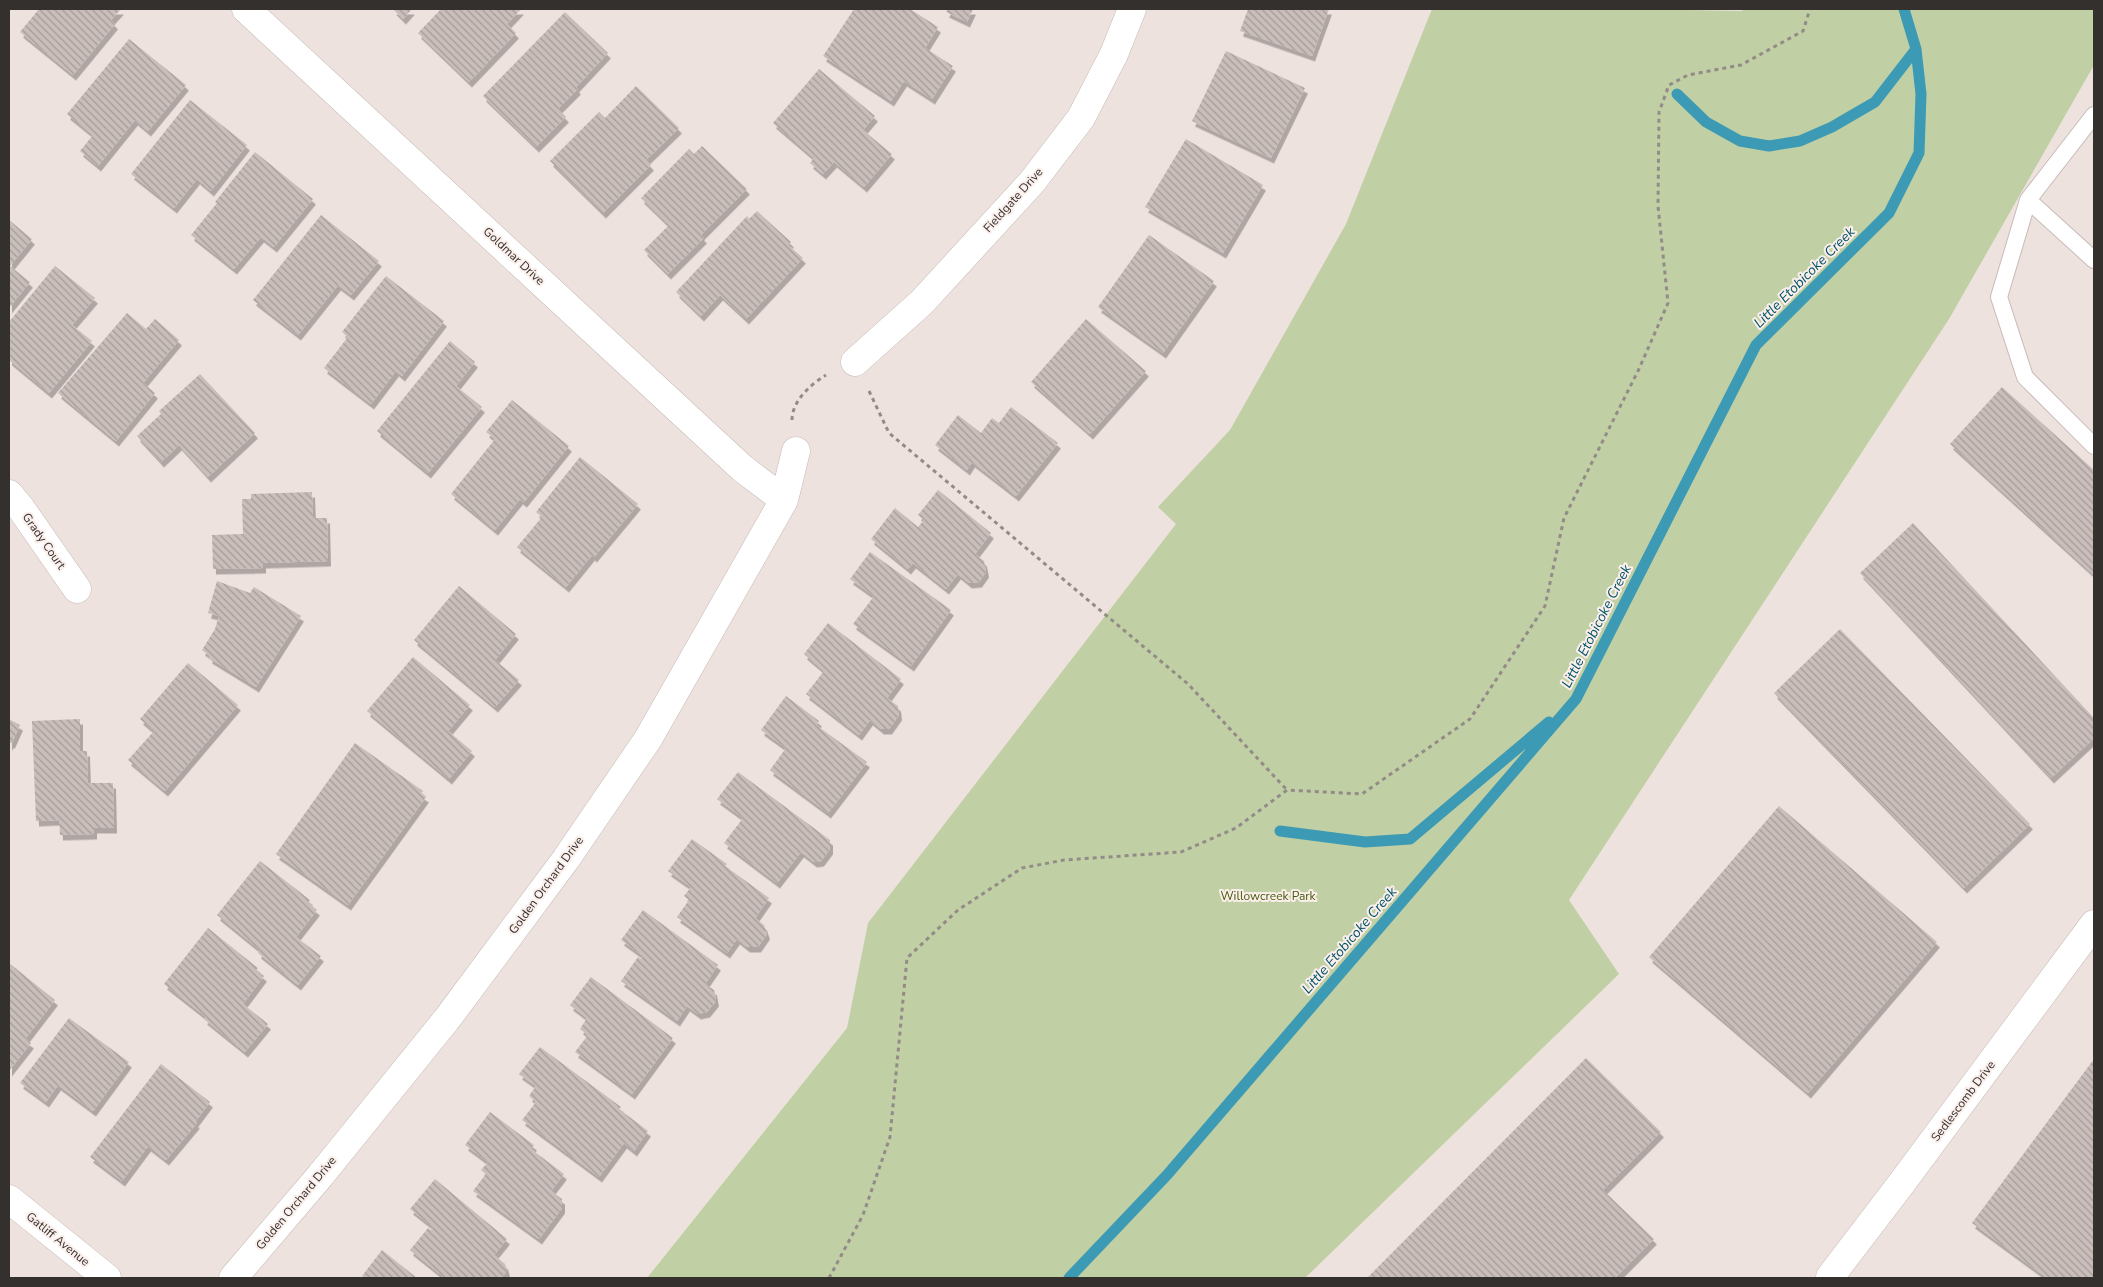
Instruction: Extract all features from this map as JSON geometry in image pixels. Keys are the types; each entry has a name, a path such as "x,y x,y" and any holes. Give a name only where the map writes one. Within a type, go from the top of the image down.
{"street":[{"name":"Goldmar Drive","path":"246,9 742,468 784,500"},
{"name":"Fieldgate Drive","path":"855,362 922,302 1032,182 1080,118 1114,54 1132,9"},
{"name":"Golden Orchard Drive","path":"233,1278 320,1176 447,1019 566,859 648,739 784,500 796,451"},
{"name":"Grady Court","path":"9,494 77,588"},
{"name":"Sedlescomb Drive","path":"1830,1277 2094,924"},
{"name":"Gatliff Avenue","path":"9,1199 108,1278"}],"lane":[{"path":"2094,115 2028,200 1999,297 2025,377 2094,446"},
{"path":"2028,200 2094,260"}],"path":[{"path":"830,1278 863,1215 890,1137 907,958 958,910 1022,868 1064,860 1181,852 1236,828 1287,790 1362,794 1470,719 1545,606 1564,518 1639,369 1668,303 1658,206 1659,112 1669,85 1688,75 1741,65 1803,31 1810,9"},
{"path":"796,451 792,411 804,394 818,380 833,370 855,362 889,433 1188,684 1287,790"}],"green space":[{"name":"Willowcreek Park","path":"1432,9 1742,11 1743,9 2094,9 2094,65 1949,319 1569,900 1619,974 1305,1278 647,1278 847,1028 868,923 1176,524 1158,507 1230,430 1346,224"}],"building":[{"path":"39,9 121,9 111,20 115,24 73,75 20,32"},
{"path":"393,9 412,9 403,19"},
{"path":"441,9 521,9 507,24 516,33 469,82 418,33"},
{"path":"854,9 910,9 938,27 925,48 953,66 932,99 904,81 891,101 823,56"},
{"path":"948,9 973,9 967,22 946,12"},
{"path":"1248,9 1329,9 1312,56 1240,31"},
{"path":"565,12 608,53 576,87 578,89 558,109 566,117 536,147 483,96"},
{"path":"129,39 186,85 148,131 135,120 98,166 80,151 93,135 67,114"},
{"path":"1226,51 1305,88 1271,158 1192,121"},
{"path":"819,69 875,116 863,130 892,154 864,187 834,162 823,174 810,163 814,158 773,123"},
{"path":"636,86 679,128 646,160 651,165 603,213 550,161 599,112 605,118"},
{"path":"190,100 247,145 211,191 197,179 174,208 131,174"},
{"path":"1186,139 1263,185 1223,253 1145,207"},
{"path":"702,146 747,189 701,235 704,238 668,274 644,250 669,225 641,198 689,149 694,154"},
{"path":"255,152 313,199 274,247 261,237 234,269 191,235"},
{"path":"757,211 791,242 788,245 803,258 746,319 720,295 701,316 676,292 747,216 749,219"},
{"path":"321,215 379,261 351,295 338,285 298,335 253,300"},
{"path":"9,220 32,239 10,266 30,282 9,308"},
{"path":"1149,235 1214,281 1163,353 1098,307"},
{"path":"55,266 95,298 72,325 92,341 49,393 9,360 9,322"},
{"path":"386,276 444,321 402,376 396,371 371,404 324,368 348,337 342,332"},
{"path":"127,313 146,329 155,319 179,340 143,383 155,393 116,441 58,393"},
{"path":"1086,319 1146,371 1090,434 1031,382"},
{"path":"450,341 475,362 456,386 482,407 428,473 377,431"},
{"path":"200,374 255,433 208,477 179,445 161,462 137,436 161,414 159,411"},
{"path":"2002,387 2094,470 2094,575 1950,444"},
{"path":"512,400 569,446 524,502 520,499 495,530 451,494 495,439 486,432"},
{"path":"1011,407 1058,443 1016,496 972,462 967,470 935,445 958,415 981,433 992,418 999,423"},
{"path":"580,457 638,504 566,587 517,547 542,517 536,512"},
{"path":"938,490 991,533 975,554 984,561 986,572 979,582 969,583 958,574 946,589 913,563 908,569 871,539 895,508 918,527 924,520 918,515"},
{"path":"312,492 313,518 327,518 328,561 263,563 263,568 213,569 212,535 243,534 242,499 251,499 251,494"},
{"path":"1913,523 2094,718 2094,738 2051,778 1860,573"},
{"path":"870,552 951,610 911,666 853,624 874,596 850,579"},
{"path":"217,581 250,593 254,587 301,616 256,687 209,658 210,656 202,650 215,629 219,616 208,613"},
{"path":"459,586 516,634 495,660 519,680 495,707 414,640"},
{"path":"828,623 901,679 887,698 898,706 899,715 889,729 881,729 870,720 859,735 806,694 824,671 804,654"},
{"path":"1840,629 2030,824 1964,888 1774,693"},
{"path":"413,657 470,705 448,731 472,751 449,779 367,711"},
{"path":"188,663 238,705 165,791 128,760 154,731 140,719"},
{"path":"786,696 819,721 816,725 867,762 828,813 770,770 786,748 761,730"},
{"path":"9,719 20,725 9,746"},
{"path":"80,719 80,751 87,751 88,783 113,783 114,828 94,828 94,834 60,835 59,820 36,821 32,721"},
{"path":"355,743 423,791 421,794 426,797 348,905 276,854"},
{"path":"738,772 830,840 830,849 821,861 814,862 801,852 777,883 724,843 743,818 717,799"},
{"path":"1779,806 1937,942 1808,1093 1649,957"},
{"path":"692,839 769,898 755,918 764,925 767,934 758,947 747,947 737,939 727,953 677,917 689,900 684,896 691,887 668,871"},
{"path":"260,861 310,900 308,903 317,910 296,937 321,956 298,985 258,953 260,950 217,915"},
{"path":"643,910 718,965 705,984 714,990 716,1001 707,1012 698,1014 687,1006 677,1021 621,981 638,957 641,959 643,956 621,940"},
{"path":"208,928 258,968 256,970 264,976 243,1004 268,1024 245,1052 204,1019 206,1017 164,984"},
{"path":"9,963 55,1000 25,1039 31,1043 9,1071"},
{"path":"591,977 673,1038 632,1094 575,1052 588,1035 580,1029 587,1018 570,1005"},
{"path":"69,1018 129,1062 93,1111 58,1085 46,1102 20,1083"},
{"path":"540,1047 621,1107 619,1109 648,1131 634,1151 624,1143 599,1177 522,1120 536,1102 529,1096 536,1086 519,1074"},
{"path":"1586,1058 1661,1132 1603,1190 1654,1239 1615,1278 1367,1278"},
{"path":"2094,1059 2094,1278 2047,1278 1972,1223"},
{"path":"161,1064 210,1102 195,1122 197,1123 166,1160 148,1146 122,1181 90,1157"},
{"path":"490,1112 534,1145 531,1149 564,1174 551,1191 562,1199 562,1208 539,1239 473,1191 486,1174 481,1170 488,1162 465,1145"},
{"path":"435,1179 507,1239 494,1255 505,1264 507,1271 501,1278 445,1278 410,1250 428,1228 431,1230 433,1227 410,1209"},
{"path":"382,1250 417,1278 365,1278 362,1276"}],"waterway":[{"name":"Little Etobicoke Creek","path":"1069,1278 1167,1175 1576,699 1756,345 1889,213 1919,153 1921,94 1916,49 1904,9"},
{"path":"1677,94 1706,122 1740,141 1769,146 1800,141 1832,127 1875,102 1916,49"},
{"path":"1280,831 1365,842 1410,839 1549,722"}]}
